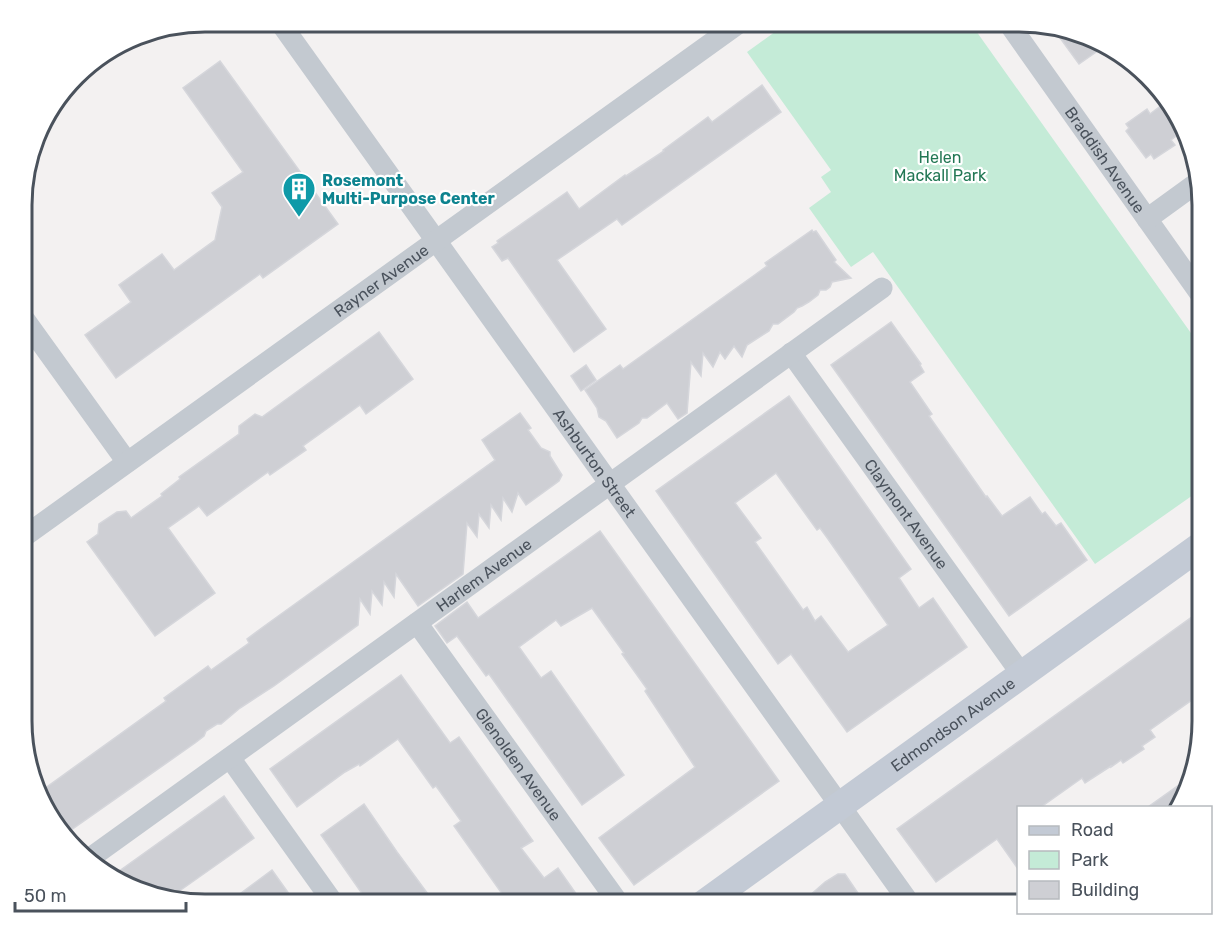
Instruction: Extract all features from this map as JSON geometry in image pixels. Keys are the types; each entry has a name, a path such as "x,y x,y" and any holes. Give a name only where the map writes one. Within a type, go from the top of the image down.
{"main road":[{"name":"Edmondson Avenue","path":"717,894 1192,552"}],"street":[{"name":"Ashburton Street","path":"286,31 903,894"},
{"name":"Rayner Avenue","path":"32,531 727,32"},
{"name":"Braddish Avenue","path":"1015,32 1192,282"},
{"path":"1147,219 1191,187"},
{"name":"Harlem Avenue","path":"94,855 882,288"},
{"path":"31,329 127,462"},
{"name":"Claymont Avenue","path":"791,353 1022,675"},
{"name":"Glenolden Avenue","path":"417,623 612,894"},
{"path":"230,758 327,894"}],"green space":[{"name":"Helen Mackall Park","path":"775,32 977,32 1192,335 1192,496 1095,564 873,252 851,267 809,208 831,192 821,177 831,170 747,52"}],"building":[{"path":"1060,38 1075,41 1098,50 1079,64"},
{"name":"Rosemont Multi-Purpose Center","path":"220,61 338,224 263,278 260,274 116,378 85,335 131,302 119,285 162,254 174,270 215,240 222,207 212,193 243,172 183,88"},
{"path":"762,85 781,112 622,225 617,219 557,260 606,329 574,352 508,258 502,261 492,247 498,243 497,241 567,192 579,209 625,175 664,151 708,117 712,122"},
{"path":"1161,106 1177,133 1171,140 1175,145 1154,159 1151,154 1146,158 1126,131 1129,128 1126,124 1147,109 1150,114"},
{"path":"812,230 816,231 836,260 834,262 851,278 832,282 826,290 820,290 818,295 809,302 797,308 778,324 773,324 769,331 747,345 742,357 734,346 725,359 720,352 713,367 703,353 701,376 691,362 687,413 678,419 667,403 647,418 642,418 639,423 617,438 606,421 599,417 597,408 585,390 620,365 623,369 767,266 765,263"},
{"path":"891,322 921,364 924,372 910,382 932,414 929,416 986,497 1002,516 1030,497 1042,514 1045,512 1056,526 1061,523 1087,560 1009,616 831,365"},
{"path":"379,332 413,379 366,414 360,405 303,446 306,450 270,475 268,472 207,516 199,506 168,528 215,593 155,636 87,542 98,534 99,524 117,512 126,511 131,518 162,496 161,494 180,479 179,477 239,434 239,426 255,414 262,417"},
{"path":"586,365 596,380 581,391 571,376"},
{"path":"789,396 911,569 899,578 919,608 933,598 967,647 847,732 791,654 778,664 656,491","holes":["776,473 817,530 820,528 888,625 848,652 821,616 815,621 807,607 803,610 755,542 761,538 735,503"]},
{"path":"520,413 531,428 528,430 541,448 550,452 550,456 562,475 559,481 526,505 518,493 512,512 503,498 501,520 491,505 489,528 479,514 477,537 467,523 463,574 418,606 396,574 394,597 384,582 382,605 372,591 370,614 360,599 358,625 240,708 221,724 206,731 204,736 195,743 70,831 45,788 166,701 164,698 208,666 211,670 249,643 247,639 263,627 495,460 482,440"},
{"path":"600,531 779,781 634,885 599,838 695,767 645,691 647,689 622,654 624,653 592,608 561,626 556,620 519,647 541,678 551,671 624,775 582,805 489,674 486,676 457,636 447,643 435,626 467,602 478,618"},
{"path":"1192,617 1192,700 1150,730 1155,737 1142,746 1144,749 1123,763 1121,760 1085,783 1082,778 1042,806 1017,806 1017,868 997,839 936,882 897,829"},
{"path":"401,675 450,743 459,737 533,841 521,848 544,878 558,868 576,894 502,894 454,826 461,821 436,786 433,788 398,739 360,766 359,764 345,772 297,807 270,769"},
{"path":"1181,784 1170,806 1149,806"},
{"path":"224,796 254,838 178,892 149,885 119,871"},
{"path":"364,804 428,894 362,894 321,835"},
{"path":"272,870 289,894 240,894"},
{"path":"838,874 845,874 859,894 811,894"}],"place":[{"name":"Rosemont Multi-Purpose Center","path":"299,218"}]}
